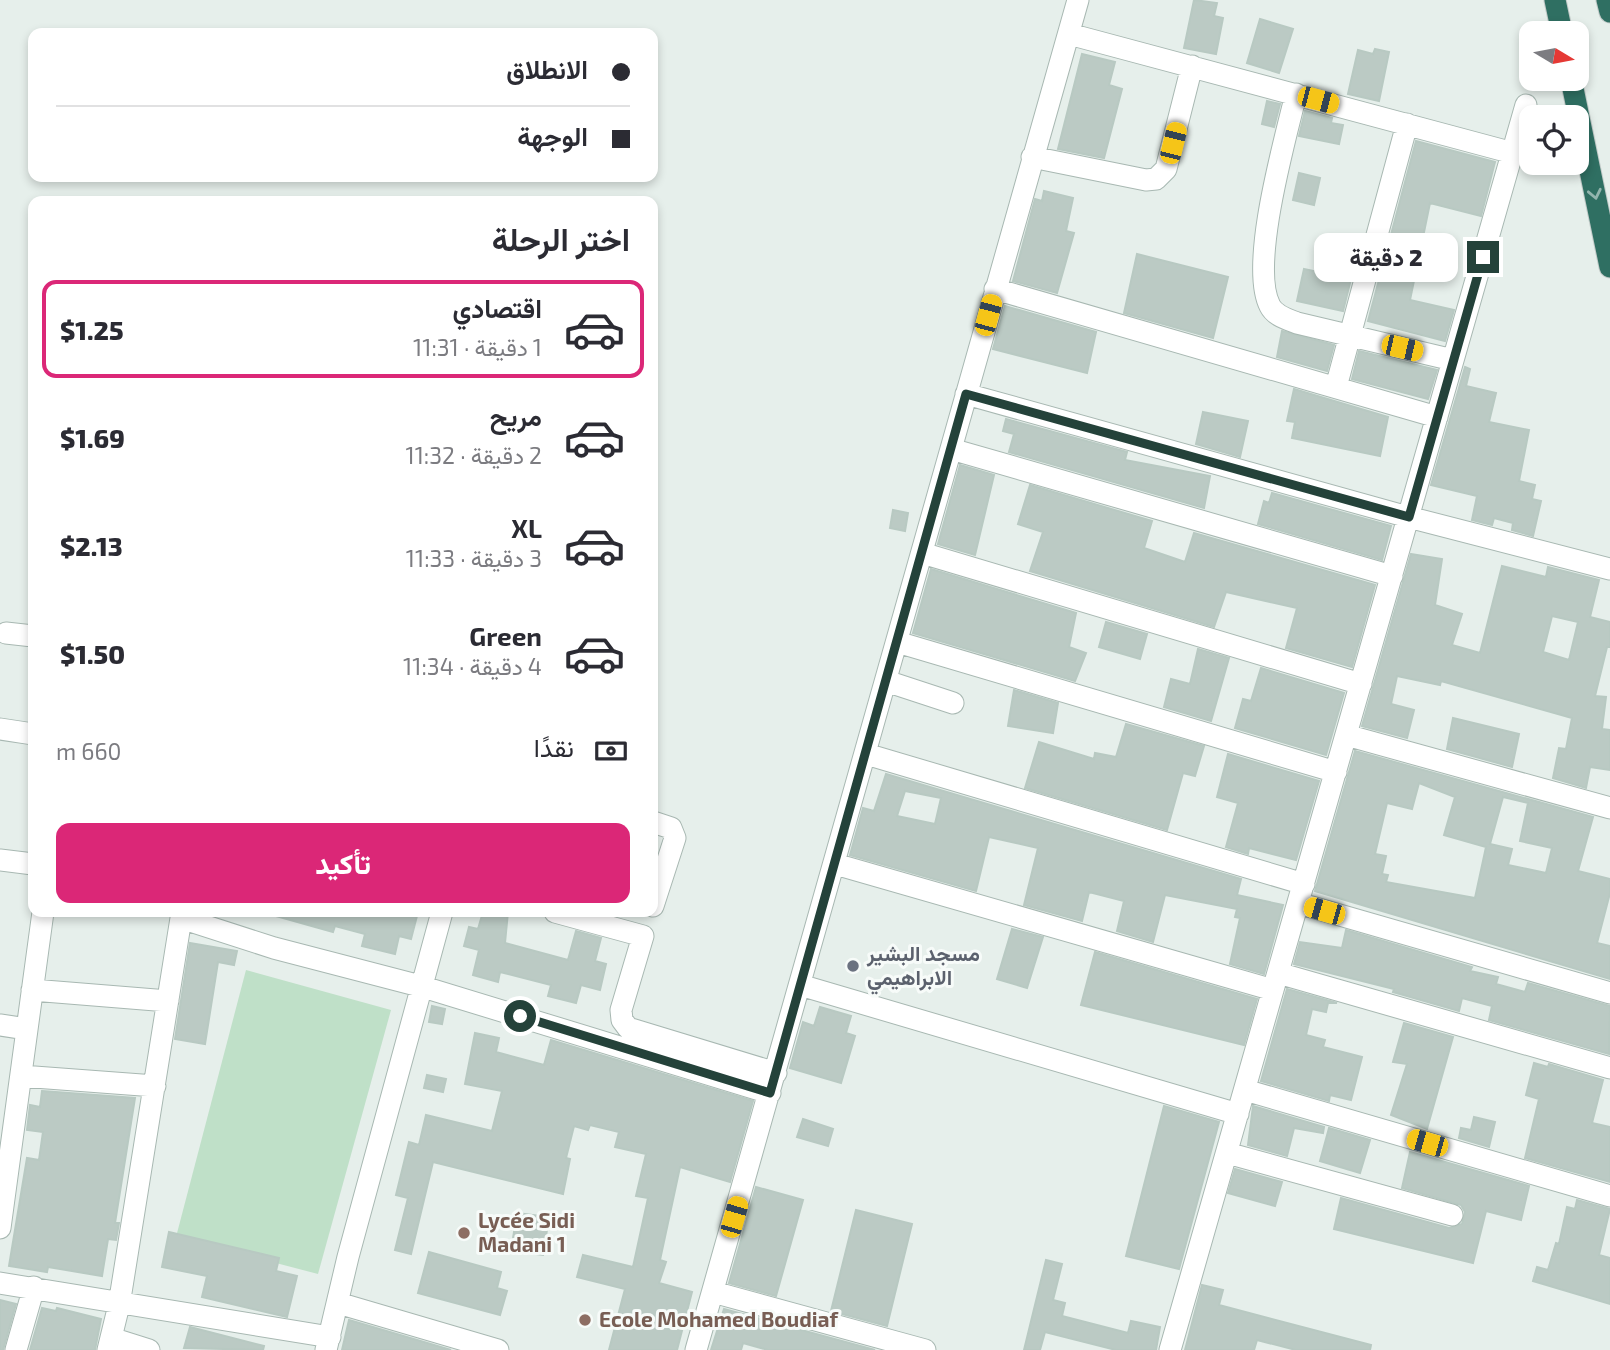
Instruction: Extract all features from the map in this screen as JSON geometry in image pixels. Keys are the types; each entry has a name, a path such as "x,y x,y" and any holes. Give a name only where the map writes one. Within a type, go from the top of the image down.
{"highway":[{"path":"1555,0 1559,21"},
{"path":"1607,0 1610,12"},
{"path":"1573,91 1610,267"}],"street":[{"path":"696,1350 1078,0"},
{"path":"1069,34 1513,153"},
{"path":"1032,157 1146,180 1156,179 1166,169 1192,66"},
{"path":"1296,94 1268,212 1265,292 1270,308 1279,316 1454,360"},
{"path":"1336,387 1407,124"},
{"path":"1170,1350 1519,131"},
{"path":"995,289 1409,409 1435,425"},
{"path":"966,394 1409,517 1610,569"},
{"path":"951,449 1392,576"},
{"path":"922,553 1361,684"},
{"path":"6,633 28,635"},
{"path":"897,642 1336,772"},
{"path":"886,681 953,703"},
{"path":"0,729 28,733"},
{"path":"1346,735 1610,808"},
{"path":"866,754 1610,993"},
{"path":"658,824 671,828 675,838 658,891"},
{"path":"0,859 28,863"},
{"path":"835,864 1610,1068"},
{"path":"0,1228 5,1148 21,1076 42,917"},
{"path":"149,1350 110,1344 120,1305 181,917"},
{"path":"187,917 274,948 773,1083"},
{"path":"0,1283 34,1287 328,1344 348,1257 441,917"},
{"path":"573,917 643,936"},
{"path":"649,917 621,1010 622,1020 628,1028 773,1083"},
{"path":"800,985 1238,1114"},
{"path":"32,990 168,1001"},
{"path":"0,1025 27,1029"},
{"path":"21,1076 155,1086"},
{"path":"1245,1090 1610,1196"},
{"path":"1227,1153 1452,1215"},
{"path":"16,1350 34,1287"},
{"path":"713,1292 925,1350"},
{"path":"338,1303 429,1340 498,1350"}],"green space":[{"path":"246,970 391,1010 318,1274 176,1237"}],"building":[{"path":"1194,0 1217,3 1214,16 1223,18 1216,54 1184,48"},
{"path":"1260,19 1293,29 1279,73 1247,63"},
{"path":"1375,49 1389,52 1379,101 1348,94 1358,50 1373,54"},
{"path":"1082,54 1115,62 1109,85 1122,89 1104,158 1058,149"},
{"path":"1267,101 1280,104 1274,127 1262,124"},
{"path":"1305,111 1332,118 1331,123 1343,125 1339,144 1299,136"},
{"path":"1416,141 1495,162 1481,216 1430,203 1410,300 1454,310 1445,341 1368,321"},
{"path":"1299,173 1320,178 1314,205 1293,200"},
{"path":"1044,191 1073,198 1066,231 1074,233 1057,293 1013,281 1035,199 1042,201"},
{"path":"1137,254 1228,277 1213,338 1124,313"},
{"path":"1304,269 1351,279 1343,311 1297,301"},
{"path":"1005,306 1096,332 1087,373 993,349"},
{"path":"1282,331 1334,345 1327,371 1277,357"},
{"path":"1359,351 1437,370 1428,399 1352,379"},
{"path":"1465,367 1470,369 1466,386 1496,393 1489,422 1529,430 1519,481 1535,485 1532,499 1541,501 1533,536 1512,530 1513,523 1494,518 1492,525 1472,520 1477,496 1431,485"},
{"path":"1294,389 1388,417 1380,456 1292,438 1295,422 1287,421"},
{"path":"1203,412 1248,421 1240,457 1196,444"},
{"path":"1006,419 1127,452 1125,460 1210,476 1204,508 1009,452 1014,434 1003,431"},
{"path":"960,465 994,475 975,555 938,544"},
{"path":"1030,485 1152,521 1144,548 1185,562 1194,533 1375,585 1352,667 1286,648 1297,608 1226,592 1214,627 1030,571 1043,532 1018,524"},
{"path":"1272,493 1391,526 1382,560 1258,524 1264,501 1269,503"},
{"path":"893,510 908,513 905,531 890,528"},
{"path":"1411,554 1442,559 1435,605 1462,614 1452,645 1480,653 1502,566 1546,577 1548,567 1599,580 1590,617 1610,622 1610,647 1607,647 1595,696 1606,697 1602,729 1610,730 1610,770 1590,767 1586,788 1553,778 1559,748 1566,749 1572,718 1441,681 1440,685 1397,676 1391,704 1414,710 1407,738 1362,726","holes":["1552,616 1578,622 1569,660 1543,652"]},
{"path":"931,569 1076,613 1069,647 1086,653 1075,681 913,633"},
{"path":"1106,622 1147,634 1140,659 1099,647"},
{"path":"1198,649 1229,658 1211,721 1164,707 1171,679 1190,684"},
{"path":"1261,668 1344,693 1326,755 1235,728 1243,699 1251,701"},
{"path":"1014,690 1058,703 1053,733 1008,726"},
{"path":"1453,718 1519,734 1512,767 1447,749"},
{"path":"1126,724 1204,746 1195,776 1183,773 1167,830 1025,788 1039,742 1094,759 1095,753 1116,757"},
{"path":"1355,751 1593,817 1578,871 1610,879 1610,893 1597,943 1610,946 1610,979 1315,891","holes":["1419,783 1455,797 1444,835 1486,847 1475,898 1386,882 1388,875 1382,874 1386,856 1375,854 1387,803 1412,809","1503,797 1528,803 1520,841 1552,848 1546,873 1508,865 1512,849 1490,844"]},
{"path":"1228,754 1319,781 1296,860 1249,848 1248,854 1226,847 1238,803 1217,797"},
{"path":"886,774 1241,879 1237,895 1283,905 1264,974 1230,964 1240,918 1235,917 1237,909 1165,895 1153,942 1117,931 1124,901 1089,892 1082,921 1024,905 1038,848 989,837 976,891 850,855 863,808 874,811","holes":["905,791 941,798 935,824 897,816"]},
{"path":"280,917 417,917 411,939 399,936 395,954 362,946 365,934 335,926 333,932"},
{"path":"482,917 508,917 505,943 568,960 576,931 601,938 595,961 606,964 600,990 581,985 576,1003 548,996 551,985 500,972 498,982 473,975 479,950 464,946 469,927 478,929"},
{"path":"1012,929 1043,937 1027,988 997,979"},
{"path":"1346,930 1472,967 1470,971 1498,977 1496,984 1525,992 1528,983 1610,1006 1609,1054 1489,1020 1492,1006 1462,998 1459,1011 1393,992 1394,989 1294,964 1300,942 1342,948"},
{"path":"190,943 237,951 234,965 218,962 205,1044 175,1039"},
{"path":"1095,952 1257,999 1244,1045 1081,1005"},
{"path":"1287,989 1337,1003 1328,1003 1326,1012 1312,1009 1306,1035 1325,1040 1323,1047 1362,1057 1351,1100 1330,1095 1329,1101 1261,1081"},
{"path":"432,1006 445,1009 442,1024 429,1022"},
{"path":"820,1007 851,1016 846,1033 855,1036 841,1083 790,1068 803,1022 814,1026"},
{"path":"1404,1023 1453,1037 1427,1129 1391,1115 1407,1064 1393,1062"},
{"path":"475,1033 499,1038 496,1052 544,1065 551,1040 753,1101 730,1182 680,1167 660,1260 666,1262 659,1283 692,1292 677,1350 609,1350 625,1289 577,1277 583,1255 633,1267 648,1198 636,1196 646,1154 615,1147 619,1132 590,1125 588,1130 574,1126 566,1158 570,1159 563,1194 433,1162 411,1254 395,1250 408,1198 396,1195 409,1142 419,1145 426,1115 492,1131 502,1091 465,1084"},
{"path":"1534,1063 1548,1067 1549,1064 1603,1080 1592,1123 1610,1127 1610,1182 1525,1158 1539,1099 1526,1095"},
{"path":"427,1075 446,1079 443,1092 424,1088"},
{"path":"42,1091 135,1098 115,1223 119,1223 116,1240 108,1239 102,1276 48,1267 47,1272 9,1266 27,1158 39,1160 43,1132 27,1130 30,1105 40,1107"},
{"path":"1164,1106 1219,1122 1179,1269 1126,1256"},
{"path":"1253,1106 1324,1127 1323,1133 1294,1128 1287,1156 1248,1145"},
{"path":"1474,1117 1495,1122 1489,1147 1459,1138 1461,1128 1471,1130"},
{"path":"803,1119 833,1129 828,1146 797,1137"},
{"path":"1329,1128 1370,1140 1360,1173 1320,1161"},
{"path":"1410,1152 1529,1186 1521,1220 1486,1211 1473,1263 1334,1229 1341,1198 1449,1228 1462,1224 1465,1212 1461,1205 1402,1188"},
{"path":"1235,1169 1282,1182 1275,1206 1228,1193"},
{"path":"756,1187 803,1200 776,1296 729,1283"},
{"path":"1577,1200 1610,1209 1599,1255 1610,1258 1610,1304 1533,1281 1537,1267 1548,1270 1556,1243 1559,1244 1567,1207 1575,1209"},
{"path":"856,1210 912,1224 887,1326 831,1311"},
{"path":"517,1213 549,1217 543,1255 511,1251"},
{"path":"169,1232 279,1258 276,1271 297,1276 287,1317 202,1297 207,1276 162,1267"},
{"path":"429,1252 501,1272 497,1288 507,1291 500,1315 418,1293"},
{"path":"1046,1260 1062,1264 1053,1300 1065,1303 1062,1316 1128,1333 1131,1321 1160,1327 1156,1350 1116,1350 1045,1332 1040,1350 1024,1350"},
{"path":"1202,1285 1223,1290 1219,1305 1371,1345 1370,1350 1296,1350 1257,1340 1254,1350 1185,1350"},
{"path":"0,1300 16,1304 3,1350 0,1350"},
{"path":"42,1308 56,1311 57,1308 101,1319 95,1350 30,1350"},
{"path":"724,1309 875,1350 768,1350 743,1343 741,1350 711,1350"},
{"path":"349,1320 451,1350 342,1350"},
{"path":"190,1327 264,1346 263,1350 184,1348"}],"place":[{"name":"مسجد البشير الابراهيمي","path":"853,966"},
{"name":"Lycée Sidi Madani 1","path":"464,1233"},
{"name":"Ecole Mohamed Boudiaf","path":"585,1320"}],"route":[{"path":"520,1016 770,1093 966,394 1409,517 1483,257"}]}
